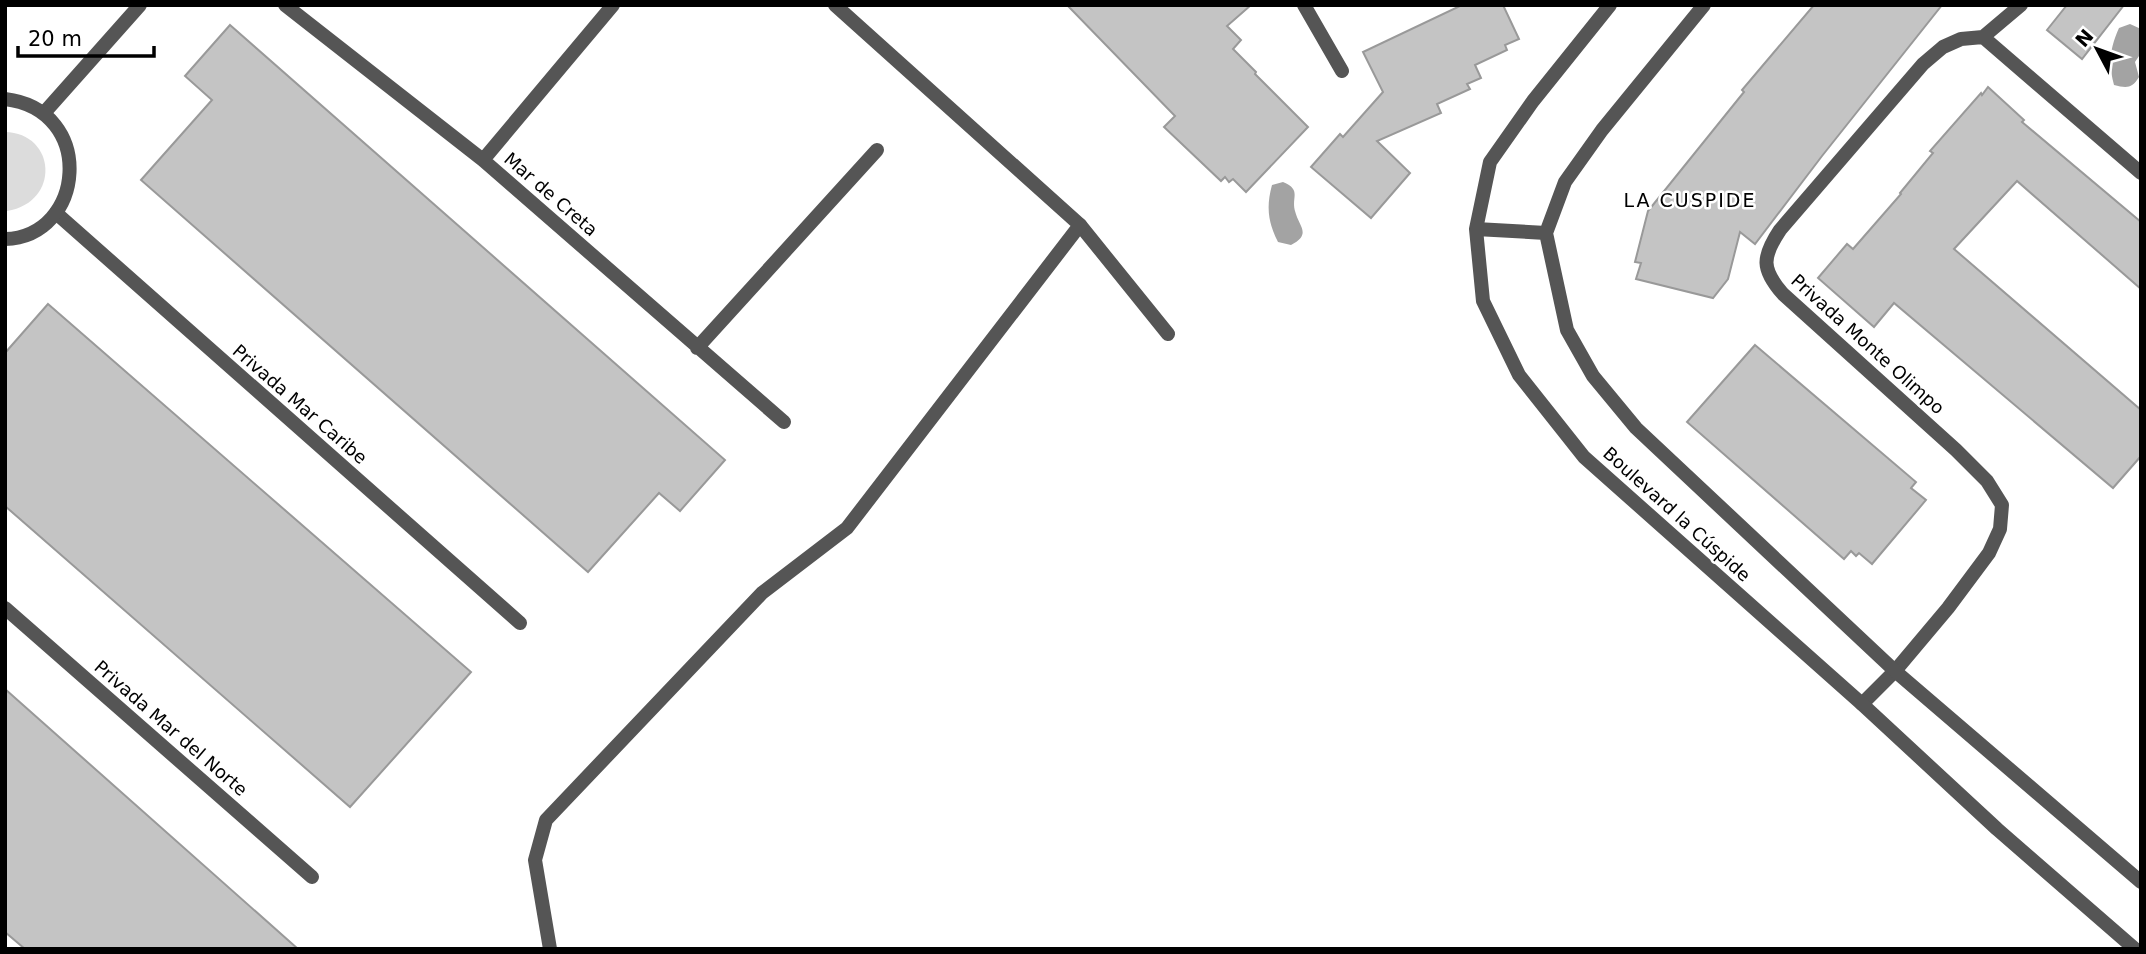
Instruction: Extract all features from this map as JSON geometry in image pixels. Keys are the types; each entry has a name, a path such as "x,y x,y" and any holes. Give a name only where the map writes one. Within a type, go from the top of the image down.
{"street":[{"path":"44,113 140,5"},
{"name":"Mar de Creta","path":"285,5 483,160 784,422"},
{"path":"483,160 613,5"},
{"path":"835,5 1080,225 1168,334"},
{"name":"Boulevard la Cúspide","path":"1610,5 1533,101 1490,162 1476,229 1483,301 1519,375 1584,457 1862,704 1997,829 2135,949"},
{"path":"1476,229 1546,233 1564,182 1602,130 1704,5"},
{"name":"Privada Monte Olimpo","path":"1862,704 1895,671 1948,608 1989,553 2000,529 2002,505 1987,481 1956,450 1783,294 1770,280 1766,261 1770,245 1780,230 1923,64 1943,47 1961,39 1983,37 2021,5"},
{"path":"1307,6 1342,71"},
{"path":"1983,37 2141,173"},
{"path":"5,99 21,101 44,113 62,134 71,161 68,188 56,213 37,230 14,239 5,239"},
{"path":"698,348 877,149"},
{"name":"Privada Mar Caribe","path":"56,213 520,623"},
{"path":"550,949 535,860 547,820 762,593 847,528 1080,225"},
{"name":"Boulevard la Cúspide","path":"1546,233 1567,330 1593,376 1636,428 1895,671 2141,882"},
{"name":"Privada Mar del Norte","path":"5,608 312,877"}],"shaded area":[{"path":"2130,24 2141,29 2141,53 2135,62 2139,77 2131,86 2122,87 2114,85 2111,56 2119,28"},
{"path":"5,132 22,135 34,144 42,155 45,168 44,182 37,195 25,205 7,211"},
{"path":"1283,182 1294,191 1295,211 1303,234 1291,245 1278,242 1269,214 1272,185"}],"building":[{"path":"1067,5 1251,5 1227,26 1241,40 1233,49 1308,127 1246,192 1233,179 1229,182 1225,177 1221,181 1164,127 1175,116"},
{"path":"1462,5 1503,5 1519,39 1505,45 1507,50 1475,65 1481,78 1467,84 1470,89 1437,104 1441,113 1377,141 1410,173 1371,218 1311,167 1340,134 1343,137 1383,92 1363,52"},
{"path":"1814,5 1942,5 1755,244 1740,232 1728,279 1713,298 1636,279 1641,263 1635,262 1648,211 1744,92 1742,90"},
{"path":"2067,5 2124,5 2082,59 2047,30"},
{"path":"230,25 725,460 680,511 659,493 588,572 141,180 212,100 185,76"},
{"path":"1988,87 2024,120 2022,122 2141,222 2141,289 2017,181 1954,249 2141,410 2141,456 2113,488 1894,303 1874,327 1818,278 1847,244 1853,249 1901,194 1933,153 1930,151"},
{"path":"48,304 471,672 350,807 5,506 5,353"},
{"path":"1755,345 1916,482 1911,488 1926,500 1872,564 1859,553 1856,556 1851,551 1844,559 1687,422"},
{"path":"5,689 298,949 25,949 5,932"}],"district":[{"name":"LA CUSPIDE","path":"1690,200"}]}
